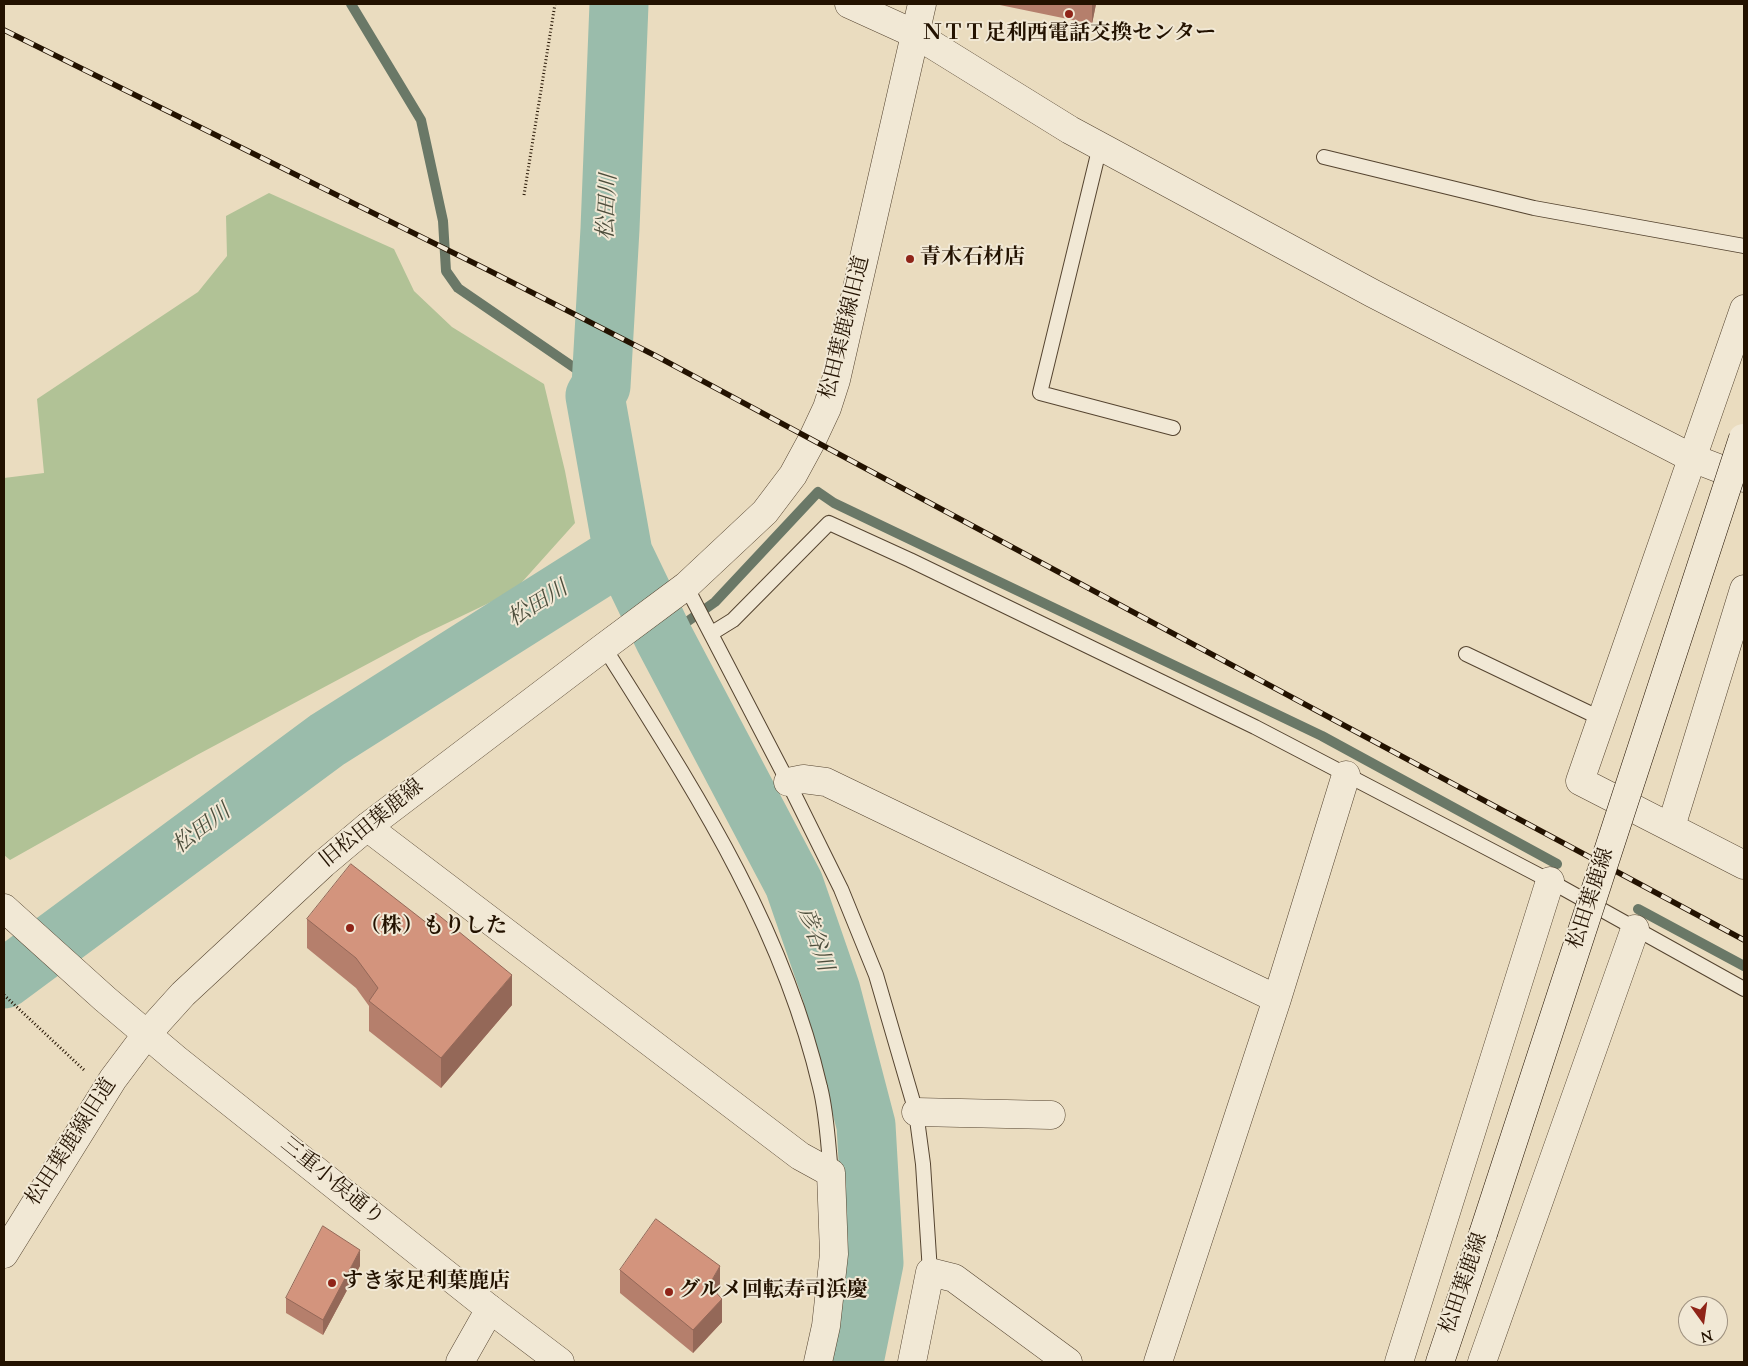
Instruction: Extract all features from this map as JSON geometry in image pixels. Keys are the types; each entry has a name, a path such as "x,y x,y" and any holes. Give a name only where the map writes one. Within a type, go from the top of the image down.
{"street":[{"path":"849,4 915,34 1070,130 1372,293 1692,458 1744,478"},
{"name":"松田葉鹿線旧道","path":"611,642 684,596 765,512 793,475 812,440 827,408 836,380 922,4"},
{"path":"1744,308 1580,781 1744,865"},
{"name":"松田葉鹿線","path":"1440,1362 1744,437"},
{"path":"1671,827 1744,589"},
{"name":"旧松田葉鹿線","path":"146,1035 183,994 323,864 367,827 611,642"},
{"path":"1158,1362 1276,999 1346,775"},
{"path":"788,782 803,779 826,782 1276,999"},
{"path":"367,827 800,1156 831,1173 834,1254 826,1326 818,1362"},
{"path":"1399,1362 1550,882"},
{"name":"三重小俣通り","path":"4,908 146,1035 490,1310 560,1362"},
{"path":"1482,1362 1635,929"},
{"name":"松田葉鹿線旧道","path":"4,1254 113,1079 146,1035"},
{"path":"916,1112 1052,1115"},
{"path":"912,1362 930,1272 954,1278 1068,1362"},
{"path":"460,1362 490,1310"}],"lane":[{"path":"1100,146 1040,393 1173,428"},
{"path":"1324,157 1534,208 1744,246"},
{"path":"709,628 733,620 829,523 910,560 1255,727 1550,882 1744,989"},
{"path":"684,596 709,628 788,782 841,889 876,975 916,1112 923,1164 930,1272"},
{"path":"611,642 738,869 777,951 798,1010 820,1088 831,1173"},
{"path":"1466,654 1602,719"}],"path":[{"path":"524,195 555,4"},
{"path":"4,995 84,1071"}],"green space":[{"path":"269,193 394,249 414,291 452,327 544,384 565,471 575,523 514,591 420,636 197,755 10,860 4,855 4,478 44,473 37,399 198,292 227,256 226,216"}],"building":[{"path":"351,864 428,924 436,913 512,975 441,1058 369,1001 378,988 356,958 307,919"},
{"path":"656,1219 720,1266 709,1285 722,1299 693,1330 620,1270"},
{"path":"323,1226 360,1250 323,1320 286,1298"}],"waterway":[{"path":"351,4 421,120 443,221 446,271 458,288 601,386"},
{"name":"松田川","path":"4,979 327,740 623,553 595,396 601,386 610,229 619,4"},
{"path":"664,638 715,602 818,492 834,503 1322,736 1557,864"},
{"name":"彦谷川","path":"623,553 664,638 794,884 831,991 866,1125 874,1263 854,1362"},
{"path":"1638,909 1744,966"}],"railway":[{"path":"4,30 490,271 658,357 1744,940"}],"place":[{"name":"ＮＴＴ足利西電話交換センター","path":"1069,14"},
{"name":"青木石材店","path":"910,259"},
{"name":"（株）もりした","path":"350,928"},
{"name":"すき家足利葉鹿店","path":"332,1283"},
{"name":"グルメ回転寿司浜慶","path":"669,1292"}]}
